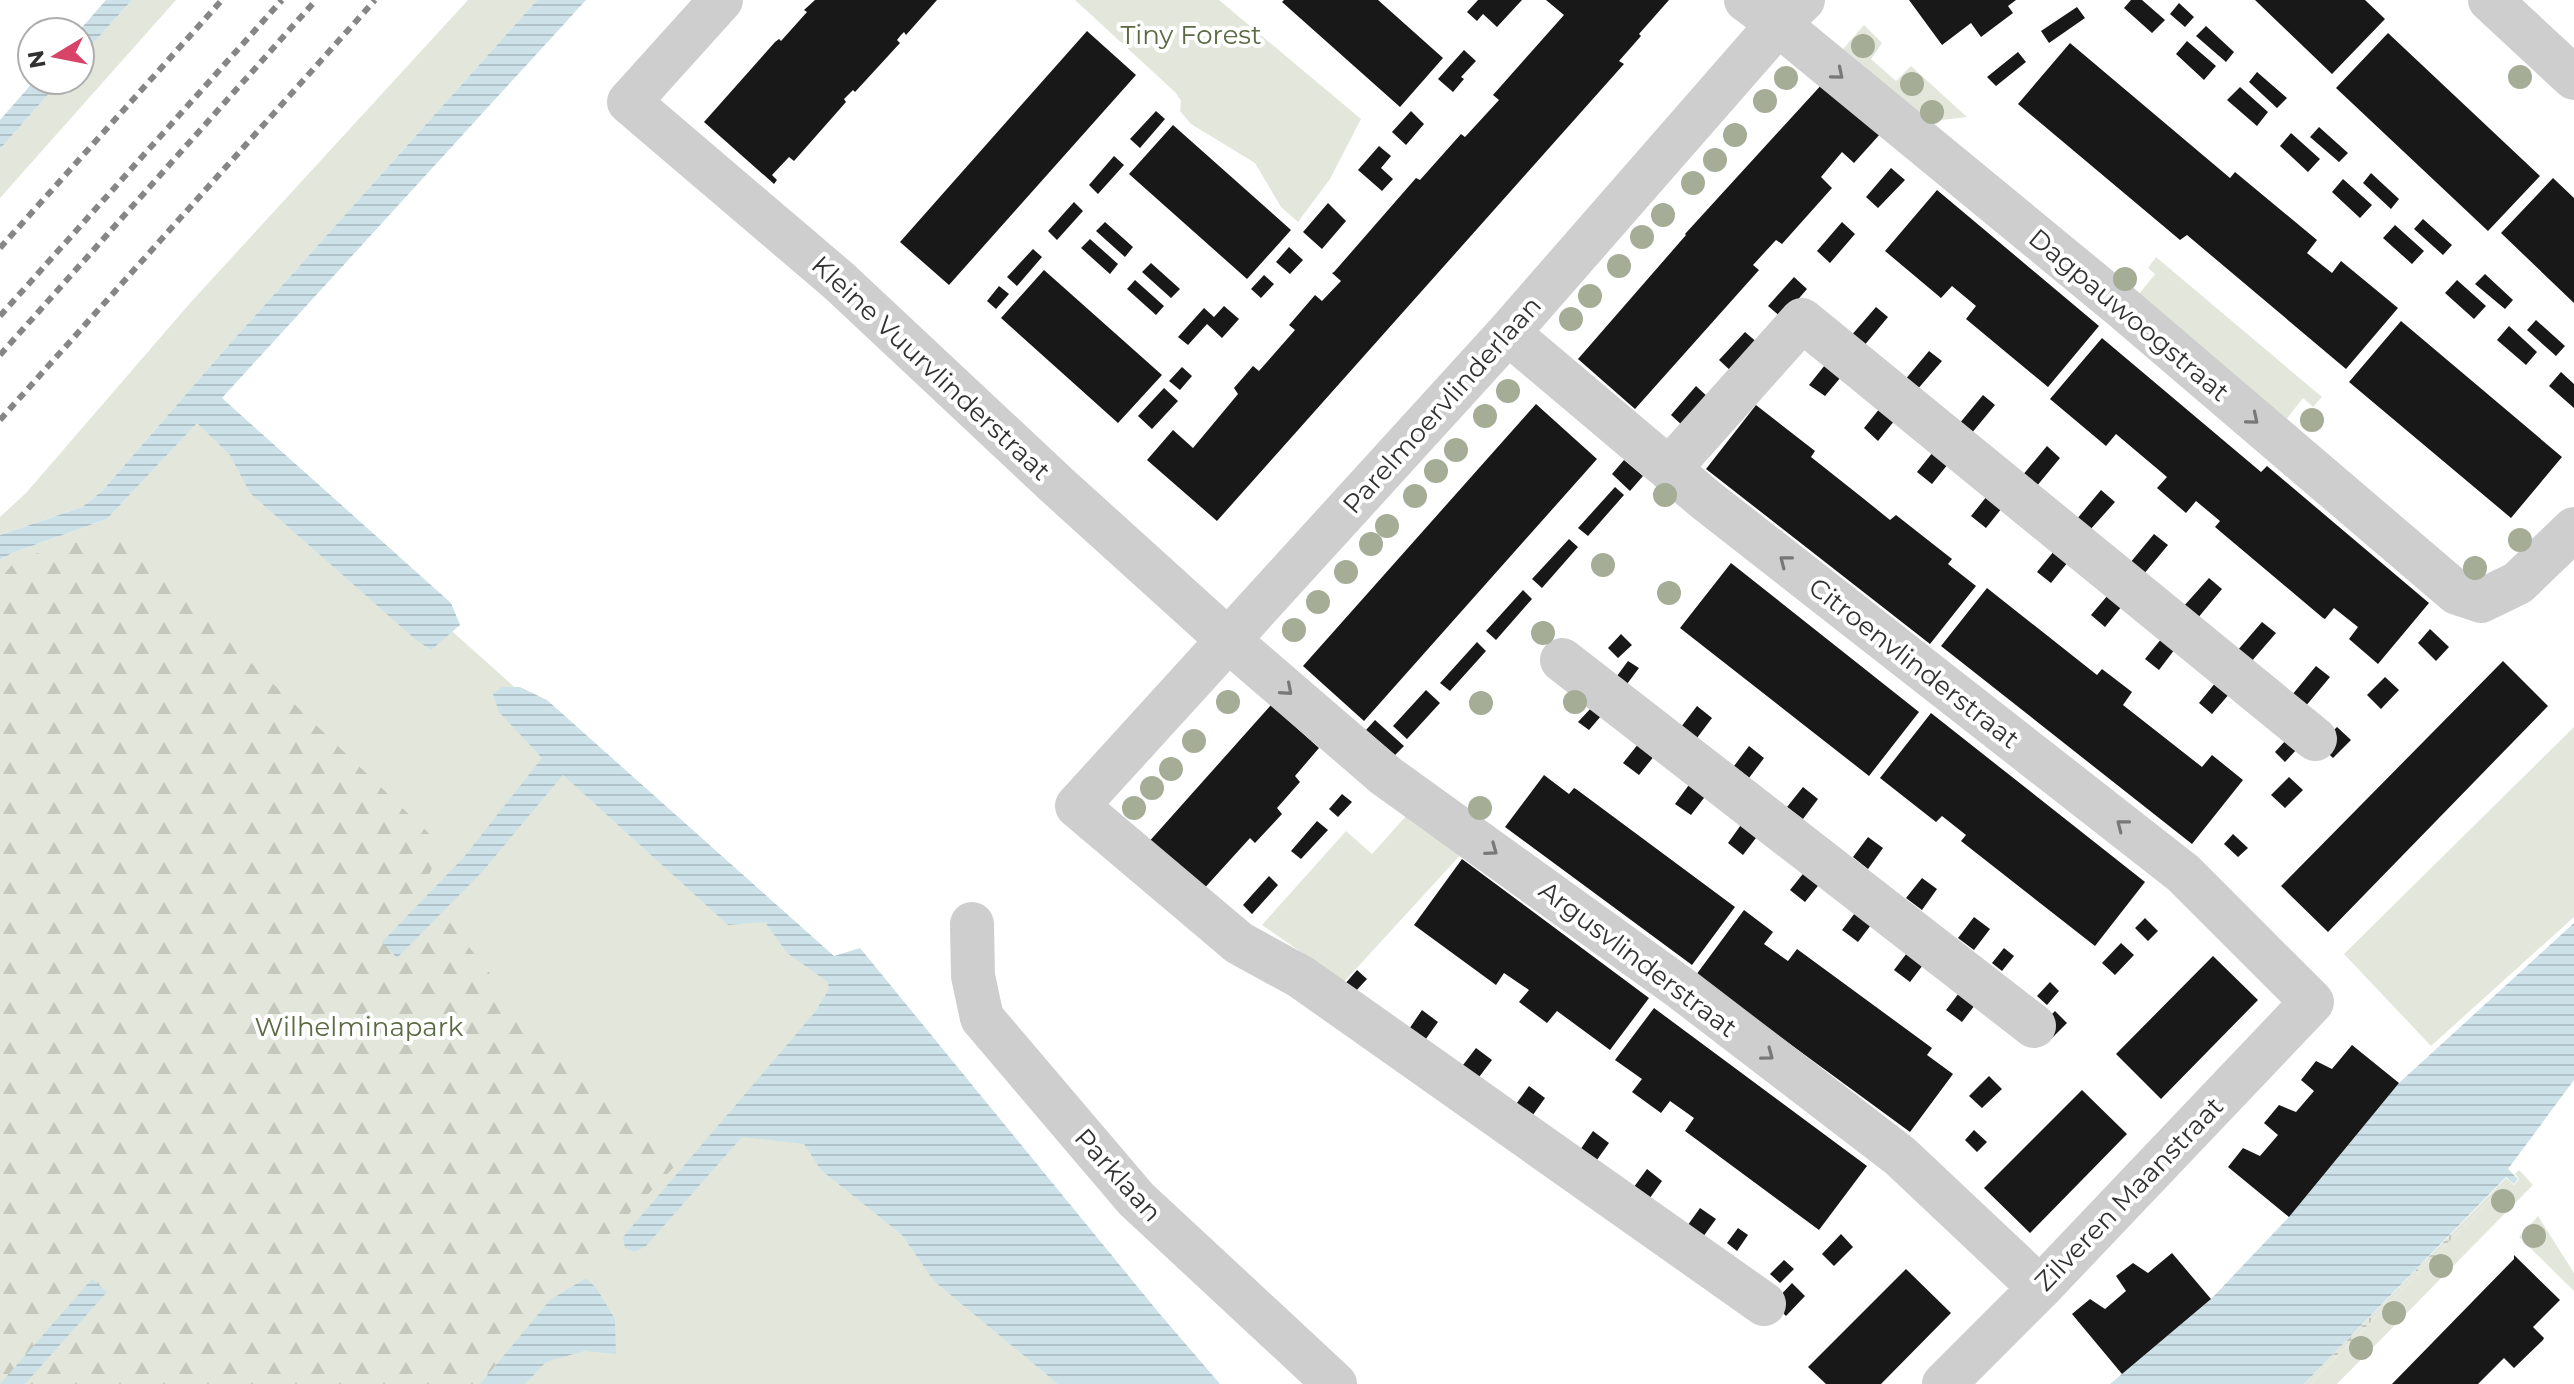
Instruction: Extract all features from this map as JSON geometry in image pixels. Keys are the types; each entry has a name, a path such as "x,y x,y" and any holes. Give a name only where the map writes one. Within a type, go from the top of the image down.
{"street":[{"name":"Kleine Vuurvlinderstraat","path":"721,0 629,102 839,281 1228,640"},
{"path":"2490,0 2574,78"},
{"name":"Parelmoervlinderlaan","path":"1764,1304 1301,977 1239,943 1077,806 1508,333 1776,8"},
{"name":"Dagpauwoogstraat","path":"1776,8 2457,593 2481,601 2518,583 2574,529"},
{"path":"1669,469 1802,320 2315,739"},
{"name":"Citroenvlinderstraat","path":"1508,333 1706,500 2183,873 2312,1002"},
{"name":"Argusvlinderstraat","path":"1228,640 1386,776 1682,989 1906,1162 2040,1288"},
{"path":"1562,660 2034,1026"},
{"name":"Parklaan","path":"972,924 973,976 982,1018 1136,1199 1335,1384"},
{"name":"Zilveren Maanstraat","path":"1944,1384 2040,1288 2312,1002"}],"green space":[{"path":"132,0 176,0 96,90 96,40"},
{"path":"468,0 537,0 102,491 82,507 0,535 0,517 26,493 191,302"},
{"name":"Tiny Forest","path":"1075,0 1219,0 1361,119 1330,179 1298,222 1281,207 1255,163 1191,124 1180,111 1181,101 1176,93"},
{"path":"1864,25 1882,43 1871,59 1896,81 1911,66 1967,117 1925,122 1843,49"},
{"path":"47,96 91,96 0,198 0,149"},
{"path":"2156,257 2322,397 2313,407 2303,398 2285,421 2139,294 2155,274 2148,268"},
{"name":"Wilhelminapark","path":"207,412 851,988 1188,1384 0,1384 0,560 107,519"},
{"path":"115,532 442,846 423,888 537,1034 675,1166 580,1265 480,1384 0,1384 0,579 17,559"},
{"path":"2574,727 2574,917 2431,1046 2344,954"},
{"path":"1407,815 1464,851 1344,982 1262,925 1346,831 1372,854"},
{"path":"2519,1170 2533,1185 2337,1384 2310,1384 2509,1180 2514,1185 2519,1179 2515,1174"},
{"path":"2506,1178 2509,1180 2310,1384 2304,1384"},
{"path":"2538,1216 2574,1273 2574,1291 2519,1237"}],"water":[{"path":"106,0 132,0 96,40 96,16 92,16"},
{"path":"537,0 586,0 222,398 451,603 460,625 431,650 415,639 250,493 230,455 197,423 107,519 0,560 0,535 82,507 102,491"},
{"path":"21,96 47,96 0,149 0,120"},
{"path":"502,687 520,687 547,700 834,956 860,948 1220,1384 1058,1384 934,1281 902,1235 821,1170 804,1144 742,1137 646,1246 635,1252 625,1248 623,1237 815,1012 829,989 828,982 787,953 765,922 728,925 563,775 482,872 397,958 382,942 464,857 542,758 499,712 493,694"},
{"path":"2574,923 2574,1080 2508,1169 2518,1179 2514,1184 2506,1177 2304,1384 2110,1384 2211,1299 2289,1217 2399,1083"},
{"path":"586,1278 597,1289 615,1319 616,1354 584,1351 546,1362 525,1384 480,1384 550,1300"},
{"path":"92,1279 107,1292 25,1384 0,1384"}],"building":[{"path":"815,0 937,0 906,35 904,32 901,35 897,40 900,43 855,92 853,90 844,99 846,102 794,161 789,157 772,175 777,180 774,184 704,122 775,42 781,41"},
{"path":"1378,0 1443,58 1400,107 1282,2"},
{"path":"1478,0 1522,0 1497,27 1483,14 1477,21 1467,12"},
{"path":"1546,0 1669,0 1619,61 1624,64 1217,521 1147,460 1173,430 1193,448 1238,394 1234,388 1253,366 1259,371 1295,330 1289,325 1315,295 1322,301 1341,281 1332,273 1416,178 1420,180 1461,134 1465,137 1499,100 1493,95 1564,15"},
{"path":"1909,0 2016,0 2008,6 2013,13 1981,37 1971,23 1942,45"},
{"path":"2131,0 2142,0 2165,20 2152,33 2124,8"},
{"path":"2255,0 2365,0 2385,19 2332,74"},
{"path":"2179,3 2194,17 2185,27 2170,14"},
{"path":"2077,7 2085,18 2049,43 2041,31"},
{"path":"2206,26 2234,52 2226,62 2196,36"},
{"path":"1087,31 1136,75 949,285 900,242"},
{"path":"2388,33 2540,176 2488,231 2336,88"},
{"path":"2187,41 2216,66 2204,80 2176,54"},
{"path":"2070,43 2230,178 2235,172 2317,240 2307,253 2332,273 2341,261 2398,308 2346,369 2187,235 2180,240 2018,104"},
{"path":"1464,50 1476,61 1461,77 1464,79 1453,92 1438,79"},
{"path":"2018,52 2026,62 1996,86 1987,77"},
{"path":"2257,72 2287,98 2277,108 2249,82"},
{"path":"1824,82 1881,133 1854,163 1842,152 1821,177 1832,188 1782,244 1776,240 1753,265 1759,270 1635,409 1578,359 1685,234"},
{"path":"2240,87 2268,112 2257,126 2227,100"},
{"path":"1156,111 1165,119 1140,148 1130,139"},
{"path":"1411,111 1424,124 1406,145 1392,132"},
{"path":"1173,125 1291,230 1247,279 1129,174"},
{"path":"2319,127 2348,153 2339,162 2310,137"},
{"path":"2291,133 2320,159 2308,172 2280,146"},
{"path":"1379,146 1391,156 1381,168 1393,179 1382,191 1358,170"},
{"path":"1114,156 1124,165 1098,194 1089,185"},
{"path":"1891,168 1905,180 1878,208 1866,197"},
{"path":"2371,173 2399,199 2391,209 2363,183"},
{"path":"2553,178 2574,198 2574,303 2501,233"},
{"path":"2343,179 2372,205 2360,218 2332,192"},
{"path":"1937,190 2099,326 2048,387 1966,319 1976,306 1952,286 1941,298 1885,251"},
{"path":"1074,202 1083,211 1057,240 1048,231"},
{"path":"1328,203 1346,221 1322,249 1303,232"},
{"path":"2423,219 2452,245 2443,255 2414,229"},
{"path":"1105,222 1133,247 1125,257 1096,231"},
{"path":"1842,222 1855,234 1830,263 1817,251"},
{"path":"2395,225 2424,251 2412,264 2383,238"},
{"path":"1090,239 1118,264 1110,274 1081,248"},
{"path":"1289,247 1303,260 1290,274 1276,262"},
{"path":"1033,249 1042,257 1017,286 1007,277"},
{"path":"1151,263 1180,289 1171,298 1142,272"},
{"path":"1044,270 1162,375 1118,423 1001,318"},
{"path":"2485,274 2513,300 2505,309 2475,284"},
{"path":"1264,275 1274,284 1261,298 1251,289"},
{"path":"1794,277 1807,289 1782,318 1768,306"},
{"path":"1135,280 1164,306 1156,315 1127,289"},
{"path":"2457,280 2486,306 2474,319 2445,293"},
{"path":"999,286 1009,294 996,309 987,301"},
{"path":"1224,306 1239,319 1222,338 1207,324 1188,345 1178,337 1204,308 1214,317"},
{"path":"1876,307 1888,317 1863,347 1850,337"},
{"path":"2536,320 2565,346 2556,356 2527,330"},
{"path":"2401,321 2562,457 2511,518 2349,382"},
{"path":"2509,326 2537,352 2526,365 2497,340"},
{"path":"1745,332 1759,344 1732,372 1719,360"},
{"path":"2102,338 2261,472 2267,466 2429,603 2378,664 2349,639 2358,627 2334,608 2323,618 2215,527 2220,521 2196,501 2186,513 2157,488 2167,477 2116,434 2106,446 2050,399"},
{"path":"1929,351 1942,361 1916,391 1904,381"},
{"path":"1825,365 1841,377 1825,396 1809,385"},
{"path":"1182,367 1192,376 1180,390 1169,381"},
{"path":"2561,372 2574,384 2574,408 2549,386"},
{"path":"1696,386 1709,398 1684,427 1671,415"},
{"path":"1164,388 1178,401 1152,429 1138,416"},
{"path":"1983,395 1995,405 1971,434 1959,424"},
{"path":"1536,404 1597,459 1364,721 1303,666"},
{"path":"1756,405 1815,451 1811,457 1890,520 1896,515 1952,559 1948,564 1976,586 1930,644 1706,469"},
{"path":"1880,408 1895,420 1878,441 1864,428"},
{"path":"2047,446 2060,458 2036,487 2022,476"},
{"path":"1933,452 1948,464 1932,484 1917,472"},
{"path":"1624,460 1643,476 1630,491 1612,474"},
{"path":"1615,487 1624,495 1588,536 1578,528"},
{"path":"2101,490 2115,502 2089,531 2076,520"},
{"path":"1987,496 2002,508 1986,528 1971,516"},
{"path":"2154,534 2168,545 2143,575 2130,563"},
{"path":"1569,539 1578,547 1542,588 1532,579"},
{"path":"2054,551 2068,562 2051,583 2037,572"},
{"path":"1731,563 1919,712 1869,776 1680,628"},
{"path":"2209,578 2222,589 2197,619 2183,607"},
{"path":"1987,588 2097,675 2102,669 2132,692 2123,705 2202,767 2212,755 2243,780 2192,844 1941,646"},
{"path":"1523,590 1532,599 1496,640 1486,631"},
{"path":"2108,595 2122,606 2105,627 2091,615"},
{"path":"2262,622 2276,633 2251,662 2237,651"},
{"path":"2430,629 2449,647 2436,661 2418,643"},
{"path":"1621,634 1632,645 1618,658 1608,648"},
{"path":"2162,638 2175,649 2159,670 2145,659"},
{"path":"1477,642 1486,651 1450,691 1440,683"},
{"path":"1628,661 1639,668 1627,684 1617,676"},
{"path":"2503,661 2548,706 2328,932 2281,886"},
{"path":"2316,666 2330,677 2305,707 2292,695"},
{"path":"2385,677 2399,690 2381,709 2367,695"},
{"path":"2216,682 2230,693 2212,714 2199,703"},
{"path":"1426,690 1440,703 1407,739 1393,726"},
{"path":"1271,705 1319,748 1295,776 1300,782 1277,808 1282,814 1255,843 1250,838 1201,892 1147,844"},
{"path":"1697,706 1712,718 1697,738 1681,727"},
{"path":"1592,707 1601,716 1589,730 1578,722"},
{"path":"1931,713 2145,882 2095,946 1961,841 1966,835 1942,816 1936,822 1880,778"},
{"path":"1375,720 1404,746 1395,755 1366,730"},
{"path":"2337,727 2351,740 2333,758 2319,745"},
{"path":"2286,740 2297,749 2285,762 2275,752"},
{"path":"1639,743 1655,755 1639,775 1623,763"},
{"path":"1749,746 1764,758 1749,778 1734,766"},
{"path":"1544,775 1569,794 1576,789 1735,907 1692,965 1505,827"},
{"path":"2289,777 2303,790 2285,808 2271,795"},
{"path":"1691,782 1707,794 1691,815 1675,804"},
{"path":"1803,787 1818,799 1803,819 1787,807"},
{"path":"1342,794 1352,802 1338,817 1329,809"},
{"path":"1317,821 1328,830 1301,859 1291,851"},
{"path":"1743,822 1759,834 1743,855 1728,843"},
{"path":"2233,834 2248,848 2238,857 2224,844"},
{"path":"1868,837 1883,848 1868,869 1853,857"},
{"path":"1462,859 1649,998 1610,1050 1557,1011 1547,1023 1519,1002 1529,990 1504,973 1496,985 1414,925"},
{"path":"1806,870 1821,882 1805,902 1790,890"},
{"path":"1269,876 1278,885 1252,914 1243,905"},
{"path":"1922,878 1937,889 1922,910 1906,898"},
{"path":"1858,909 1874,921 1858,942 1842,930"},
{"path":"1744,910 1773,932 1764,944 1788,961 1797,949 1932,1048 1927,1055 1953,1074 1910,1132 1696,975"},
{"path":"1974,917 1990,929 1974,950 1958,938"},
{"path":"2145,918 2158,931 2148,941 2135,928"},
{"path":"2121,943 2134,955 2115,975 2102,963"},
{"path":"2004,948 2014,956 2002,971 1992,963"},
{"path":"1910,949 1926,961 1910,982 1894,970"},
{"path":"2213,956 2258,1000 2161,1099 2116,1054"},
{"path":"1357,970 1367,979 1354,993 1344,985"},
{"path":"2050,982 2059,991 2047,1005 2037,996"},
{"path":"1962,989 1978,1001 1962,1022 1946,1010"},
{"path":"1654,1008 1867,1166 1819,1230 1685,1131 1694,1118 1670,1101 1661,1113 1632,1092 1642,1079 1615,1060"},
{"path":"1422,1010 1438,1022 1423,1043 1407,1032"},
{"path":"2055,1011 2067,1023 2048,1042 2036,1030"},
{"path":"2352,1045 2399,1083 2289,1217 2228,1167 2243,1148 2260,1156 2278,1135 2264,1123 2279,1105 2296,1112 2314,1091 2301,1080 2316,1061 2332,1069"},
{"path":"1476,1048 1492,1060 1476,1081 1460,1069"},
{"path":"1989,1076 2002,1089 1982,1108 1969,1096"},
{"path":"1529,1086 1545,1098 1530,1119 1514,1107"},
{"path":"2082,1090 2127,1134 2030,1233 1984,1188"},
{"path":"1974,1130 1987,1142 1977,1152 1965,1140"},
{"path":"1593,1131 1609,1143 1594,1164 1578,1153"},
{"path":"1647,1169 1662,1181 1647,1202 1631,1191"},
{"path":"1700,1208 1716,1219 1700,1241 1685,1229"},
{"path":"1738,1228 1748,1235 1737,1251 1727,1243"},
{"path":"1841,1234 1853,1247 1834,1266 1822,1254"},
{"path":"2172,1253 2211,1299 2122,1374 2072,1314 2090,1299 2105,1309 2126,1291 2116,1276 2133,1263 2148,1273"},
{"path":"2514,1255 2560,1300 2533,1327 2543,1340 2514,1368 2504,1358 2478,1384 2392,1384 2514,1259"},
{"path":"1784,1260 1794,1269 1780,1283 1770,1274"},
{"path":"1906,1269 1951,1313 1881,1384 1826,1384 1808,1367"},
{"path":"1792,1283 1805,1296 1786,1316 1773,1303"}],"railway":[{"path":"0,248 222,0"},
{"path":"0,316 282,0"},
{"path":"0,355 316,0"},
{"path":"0,420 375,0"}]}
